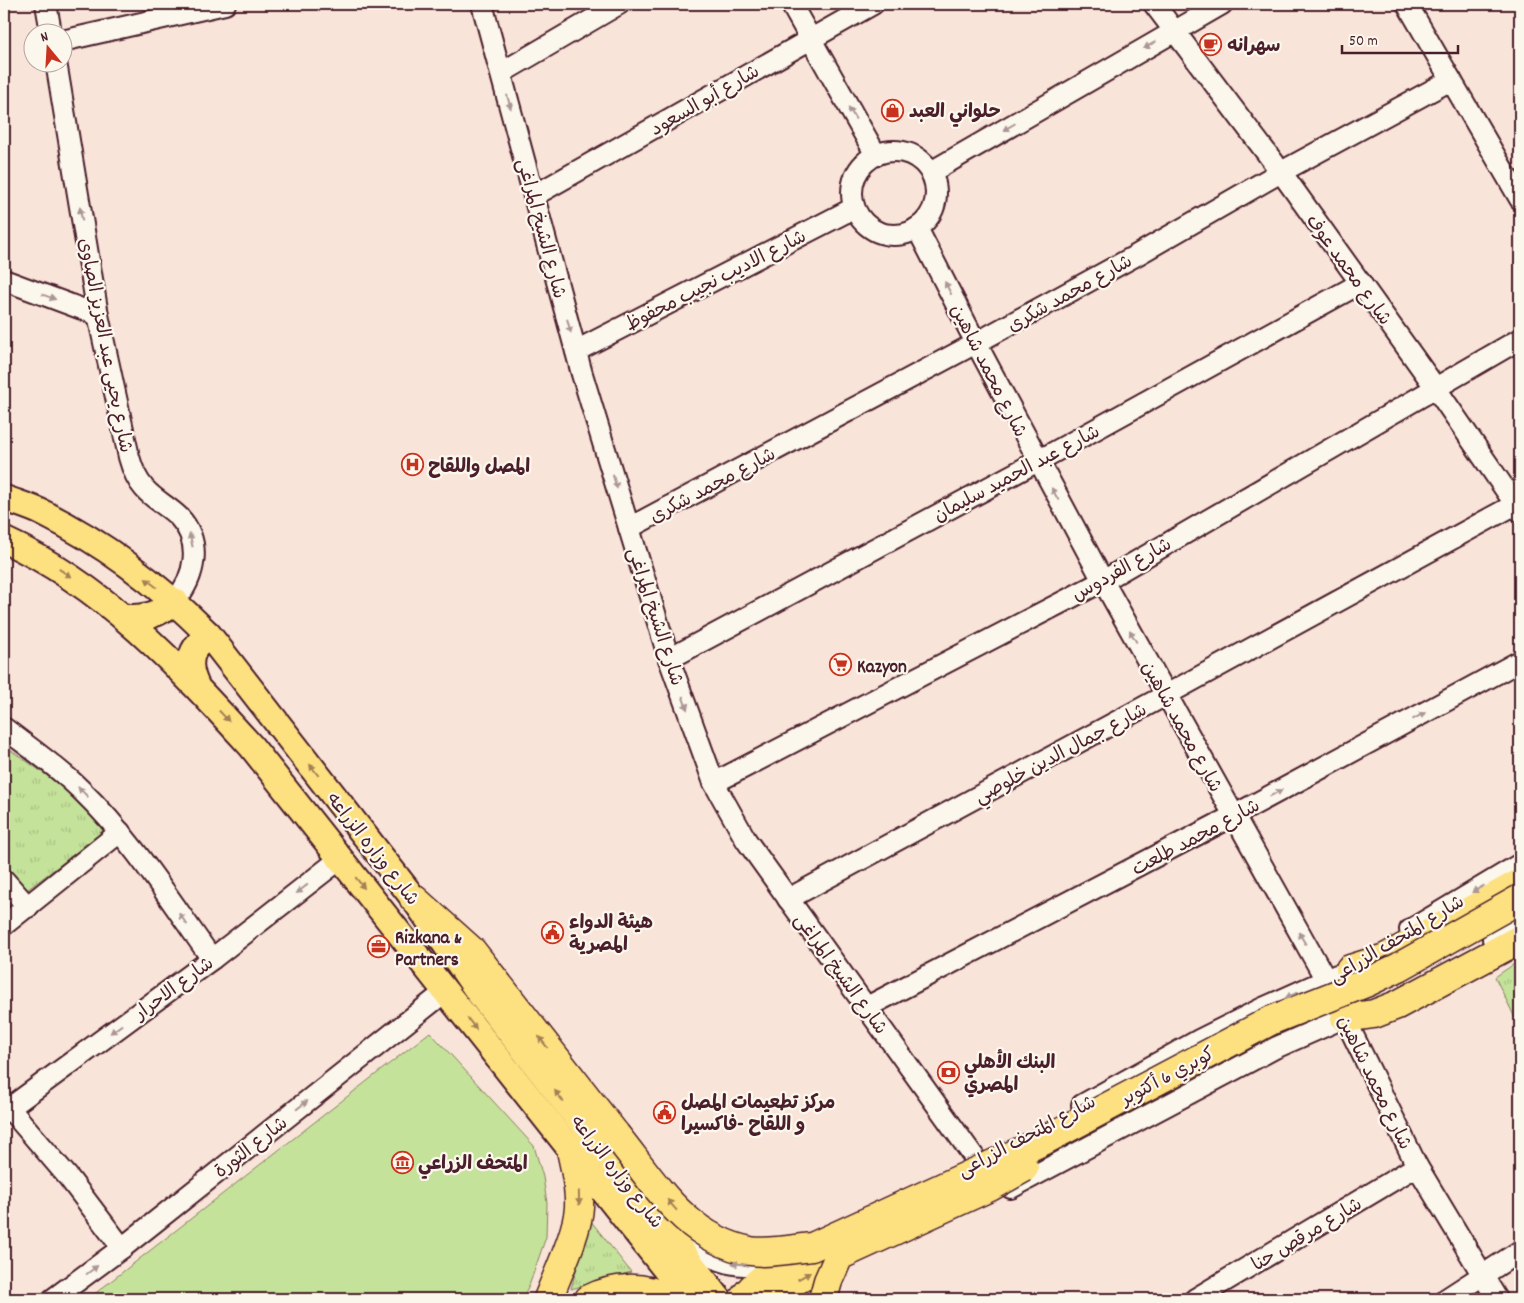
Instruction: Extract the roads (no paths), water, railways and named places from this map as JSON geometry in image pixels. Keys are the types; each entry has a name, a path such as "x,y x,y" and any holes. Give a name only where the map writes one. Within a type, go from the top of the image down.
{"highway":[{"path":"1350,969 1385,958 1520,883"},
{"path":"414,899 472,951 674,1208 695,1227 722,1243 751,1251 771,1252 812,1247"},
{"name":"كوبري 6 أكتوبر","path":"812,1247 1043,1141 1272,1020 1368,982 1399,967 1520,899"},
{"name":"كوبري 6 أكتوبر","path":"772,1299 795,1281 851,1257 990,1187 1279,1034 1394,988 1520,918"},
{"path":"1345,1018 1374,1014 1397,1005 1520,939"},
{"path":"552,1288 572,1235 579,1210 578,1186 572,1150"},
{"path":"743,1299 747,1293 771,1273 812,1247"},
{"path":"823,1299 828,1281 851,1257"},
{"path":"589,1299 602,1292 633,1288 661,1295 667,1299"}],"main road":[{"name":"شارع وزاره الزراعه","path":"4,498 41,512 102,546 175,601 208,634 414,899 479,993 719,1299"},
{"name":"شارع وزاره الزراعه","path":"13,544 62,570 123,617 196,685 251,746 689,1299"},
{"path":"123,617 146,618 167,609 175,601"},
{"path":"196,685 191,674 190,663 193,651 208,634"}],"street":[{"path":"46,4 49,22"},
{"path":"72,39 225,4"},
{"name":"شارع الشيخ المراغى","path":"482,4 576,351 669,659 714,783 746,840 977,1161"},
{"path":"501,73 619,4"},
{"path":"791,4 876,155"},
{"name":"شارع أبو السعود","path":"535,195 873,4"},
{"name":"شارع محمد عوف","path":"1154,4 1281,172 1435,387 1518,507"},
{"path":"931,172 1222,4"},
{"path":"1408,4 1520,199"},
{"name":"شارع يحيى عبد العزيز الصاوى","path":"58,72 98,315 128,457 142,486 180,518 189,532 192,543 194,556 192,573 186,588 175,601"},
{"name":"شارع محمد شكرى","path":"629,528 976,343 1135,256 1281,172 1451,80"},
{"path":"900,151 913,155 923,162 931,172 936,184 933,209 927,220 918,228 904,234 888,235 874,230 862,221 854,208 852,196 855,178 866,162 876,155 900,151"},
{"name":"شارع الاديب نجيب محفوظ","path":"576,351 854,208"},
{"name":"شارع محمد شاهين","path":"918,228 976,343 1102,581 1326,980 1418,1166 1497,1299"},
{"path":"4,280 98,315"},
{"name":"شارع عبد الحميد سليمان","path":"669,659 1038,461 1361,283"},
{"name":"شارع الفردوس","path":"714,783 1102,581 1520,339"},
{"name":"شارع جمال الدين خلوصي","path":"788,899 1518,507"},
{"name":"شارع محمد طلعت","path":"867,1007 1234,816 1520,661"},
{"path":"4,728 40,754 81,790 120,832 212,959"},
{"path":"4,925 120,832"},
{"name":"شارع الاحرار","path":"5,1107 212,959 340,858"},
{"name":"شارع المتحف الزراعى","path":"655,1219 701,1252 725,1262 752,1265 778,1260 1049,1124 1199,1040 1261,1009 1350,969 1437,913 1520,864"},
{"path":"4,880 28,907"},
{"path":"851,1257 954,1219 1275,1048 1345,1018 1520,924"},
{"name":"شارع الثورة","path":"53,1299 122,1248 446,991"},
{"path":"5,1107 69,1178 122,1248"},
{"name":"شارع مرقص حنا","path":"1195,1299 1418,1166"},
{"path":"813,1299 822,1287 837,1275 855,1252 849,1243 848,1233 851,1223"},
{"path":"1446,1299 1520,1250"}],"place":[{"name":"سهرانه","path":"1211,44"},
{"name":"حلواني العبد","path":"893,110"},
{"name":"المصل واللقاح","path":"412,465"},
{"name":"Kazyon","path":"841,665"},
{"name":"هيئة الدواء المصرية","path":"553,932"},
{"name":"Rizkana & Partners","path":"379,947"},
{"name":"البنك الأهلي المصري","path":"948,1072"},
{"name":"مركز تطعيمات المصل و اللقاح -فاكسيرا","path":"665,1112"},
{"name":"المتحف الزراعي","path":"402,1162"}]}
